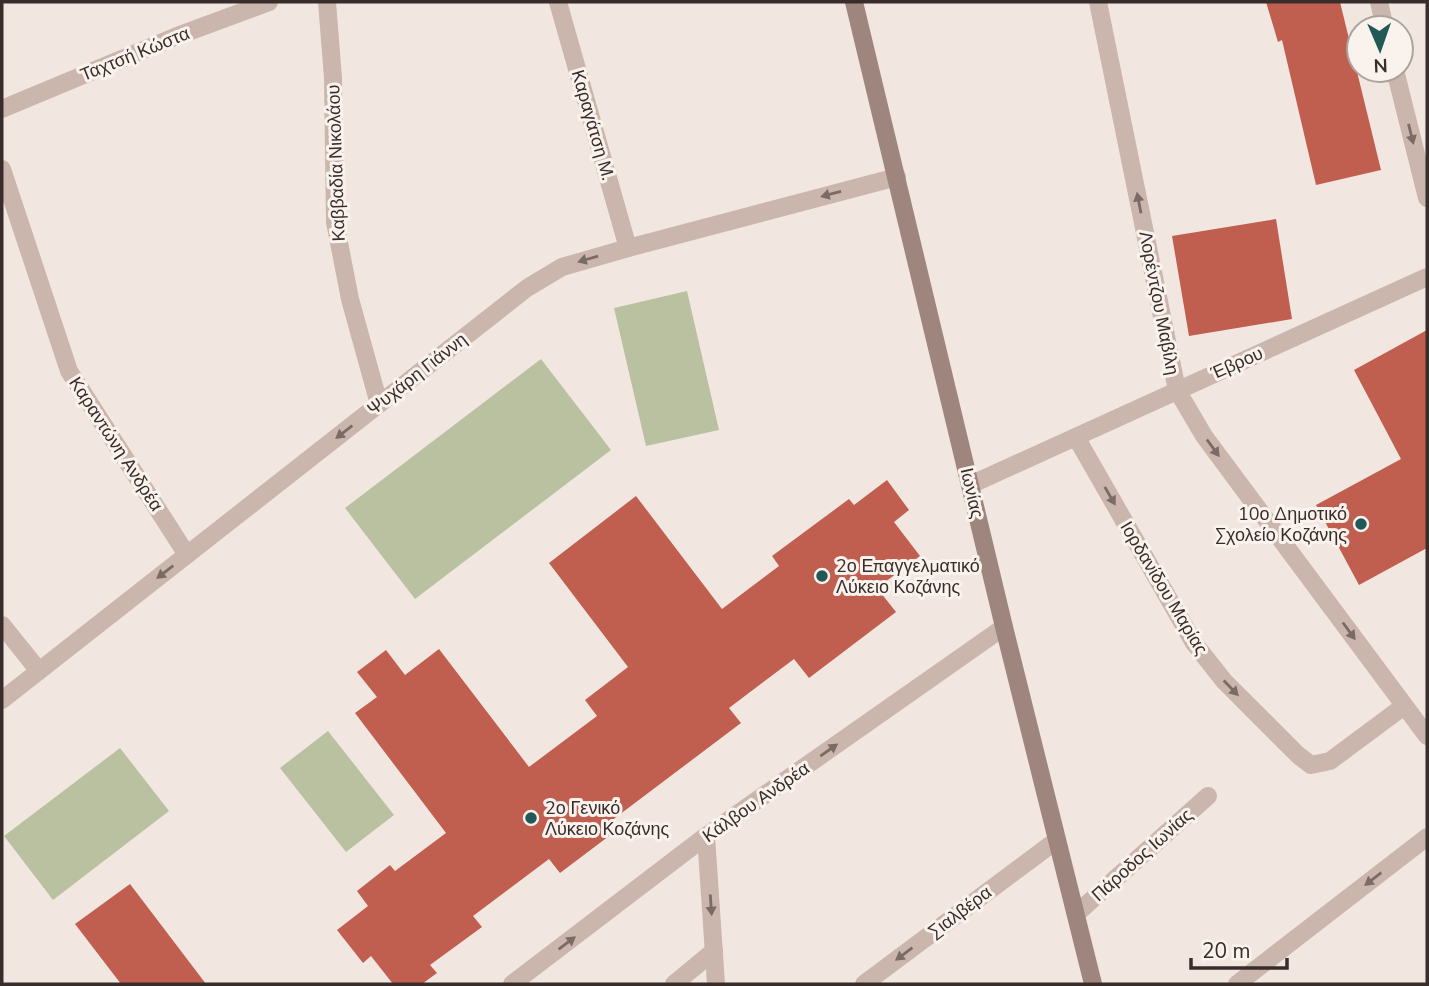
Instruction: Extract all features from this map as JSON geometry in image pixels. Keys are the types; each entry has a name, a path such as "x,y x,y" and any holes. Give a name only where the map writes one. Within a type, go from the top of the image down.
{"main road":[{"name":"Ιωνίας","path":"854,2 1093,984"}],"street":[{"name":"Ταχτσή Κώστα","path":"2,109 177,36 269,2"},
{"name":"Καββαδία Νικολάου","path":"327,2 333,78 335,222 350,299 379,404"},
{"name":"Καραγάτση Μ.","path":"558,2 628,247"},
{"name":"Λορέντζου Μαβίλη","path":"1098,2 1177,390 1204,436 1427,736"},
{"path":"1398,84 1427,198"},
{"name":"Καραντώνη Ανδρέα","path":"2,169 69,371 187,555"},
{"name":"Ψυχάρη Γιάννη","path":"2,700 527,288 562,267 628,247 897,177"},
{"name":"Έβρου","path":"970,485 1427,277"},
{"name":"Ιορδανίδου Μαρίας","path":"1076,437 1194,643 1224,681 1298,755 1311,765 1331,761 1404,705"},
{"path":"2,625 39,671"},
{"name":"Κάλβου Ανδρέα","path":"512,984 706,836 1004,627"},
{"name":"Πάροδος Ιωνίας","path":"1076,914 1208,796"},
{"path":"706,836 716,984"},
{"path":"1237,984 1427,837"},
{"name":"Σιαλβέρα","path":"864,984 1058,840"},
{"path":"674,984 714,951"}],"green space":[{"path":"687,291 719,430 646,446 614,308"},
{"path":"541,359 611,450 415,599 345,508"},
{"path":"328,731 394,815 346,852 280,768"},
{"path":"120,748 169,811 53,900 4,836"}],"building":[{"path":"1266,2 1340,2 1345,22 1345,84 1360,84 1381,170 1316,185 1282,40 1278,42"},
{"path":"1276,219 1292,319 1189,336 1172,236"},
{"path":"1427,330 1427,548 1359,585 1316,505 1401,459 1354,370"},
{"path":"887,480 909,510 894,522 920,556 877,588 896,612 809,678 794,659 729,708 741,723 611,821 617,830 560,873 549,859 473,916 482,927 430,965 437,973 422,984 393,984 371,956 363,963 337,930 368,906 357,891 390,865 395,871 446,833 355,713 377,697 357,672 386,650 405,675 439,649 529,767 597,716 585,700 628,667 549,563 636,496 722,609 779,566 772,556 849,499 854,505"},
{"path":"130,884 206,984 121,984 75,924"}],"place":[{"name":"10ο Δημοτικό Σχολείο Κοζάνης","path":"1361,524"},
{"name":"2ο Επαγγελματικό Λύκειο Κοζάνης","path":"822,576"},
{"name":"2ο Γενικό Λύκειο Κοζάνης","path":"531,818"}]}
